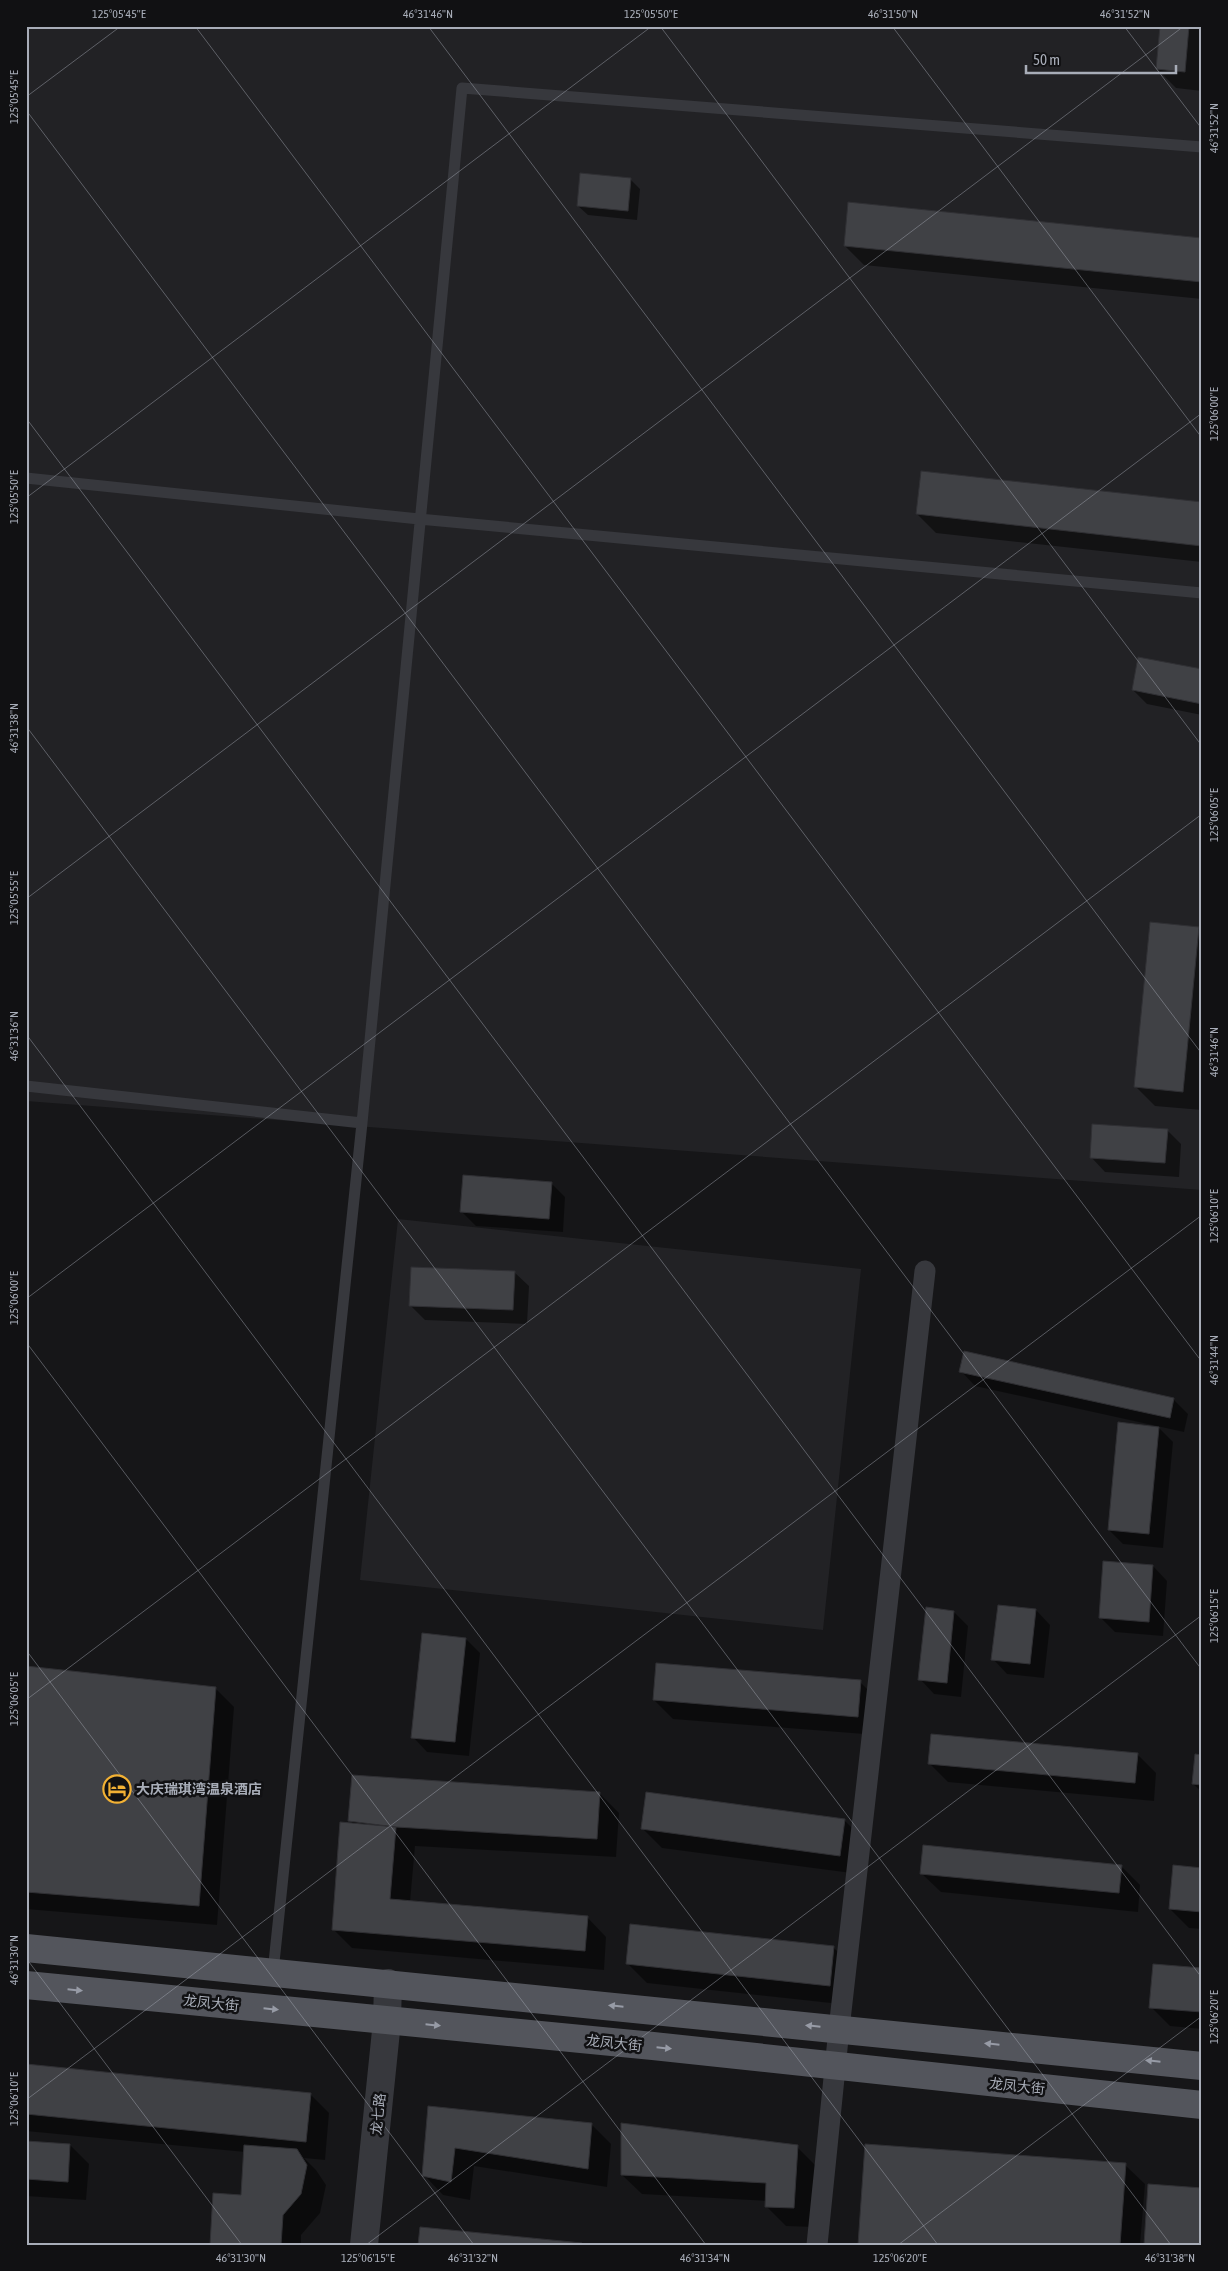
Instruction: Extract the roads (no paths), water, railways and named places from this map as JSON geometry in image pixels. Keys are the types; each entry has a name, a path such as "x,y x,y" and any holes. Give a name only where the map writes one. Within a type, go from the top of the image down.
{"main road":[{"path":"26,1948 1202,2066"},
{"name":"龙凤大街","path":"26,1985 387,2020 1202,2105"}],"street":[{"path":"817,2245 839,2029 925,1271"},
{"name":"龙七路","path":"364,2245 387,2020 388,1983"}],"lane":[{"path":"273,1972 362,1123 462,88 1202,147"},
{"path":"26,478 419,519 1202,593"},
{"path":"26,1086 362,1123"}],"place":[{"name":"大庆瑞琪湾温泉酒店","path":"117,1789"}]}
